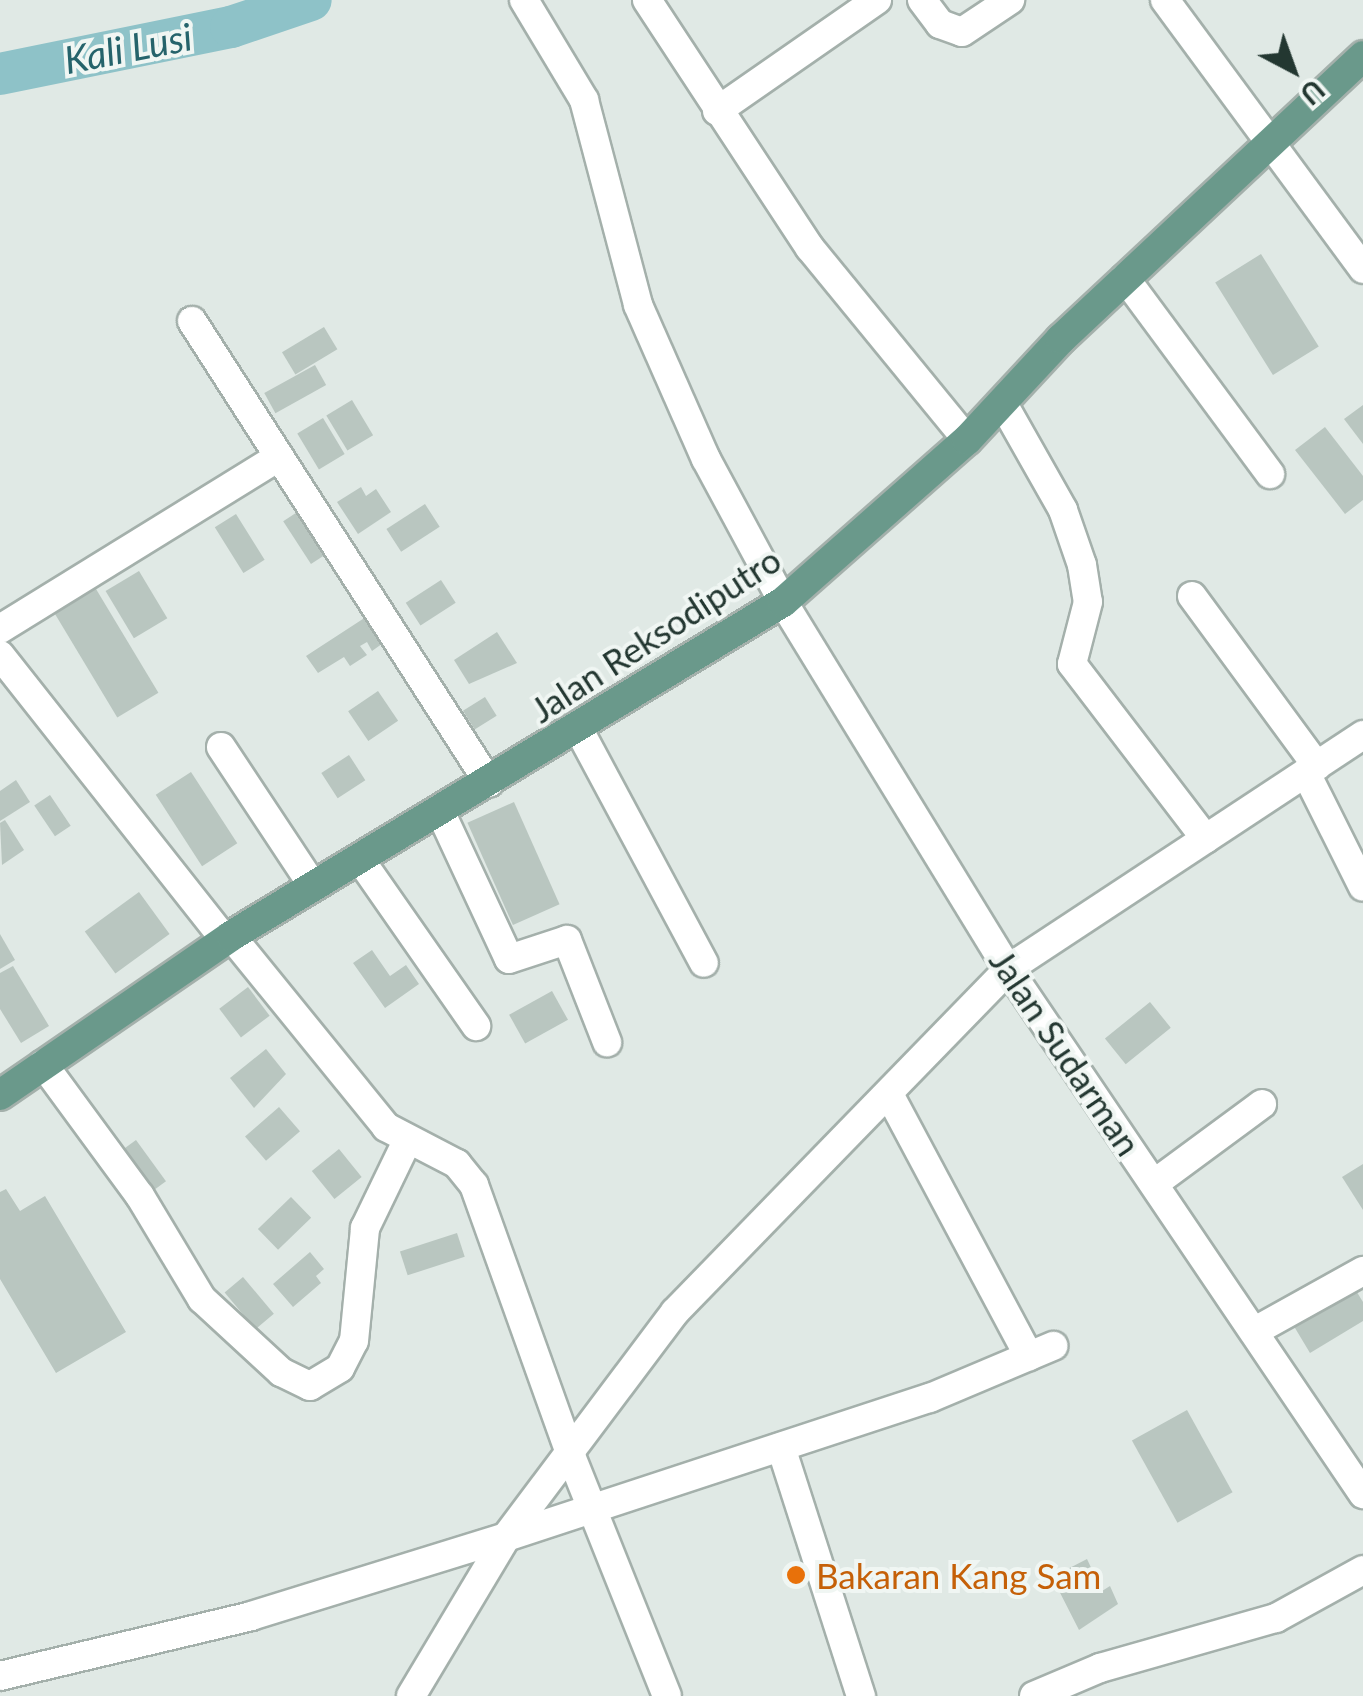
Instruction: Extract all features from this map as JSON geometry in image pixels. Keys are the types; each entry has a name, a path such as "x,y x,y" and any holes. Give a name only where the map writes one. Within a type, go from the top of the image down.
{"main road":[{"name":"Jalan Reksodiputro","path":"0,1096 228,938 629,700 778,605 967,440 1125,278 1363,56"}],"street":[{"name":"Jalan Sudarman","path":"524,0 584,100 638,305 706,459 778,605 1008,969 1363,1494"},
{"path":"647,0 810,248 967,440"},
{"path":"717,111 877,0"},
{"path":"922,0 940,24 962,32 1010,0"},
{"path":"1164,0 1363,269"},
{"path":"1125,278 1270,474"},
{"path":"192,321 490,783"},
{"path":"1002,402 1063,510 1082,564 1088,602 1072,664 1206,839"},
{"path":"0,629 279,457"},
{"path":"1192,596 1312,769 1363,887"},
{"path":"0,656 369,1109 407,1141 457,1164 474,1185 571,1456 667,1696"},
{"path":"579,730 704,963"},
{"path":"411,1696 506,1537 698,1286 890,1096 1008,969 1363,735"},
{"path":"220,748 313,886"},
{"path":"440,810 509,959 567,940 607,1042"},
{"path":"359,858 476,1026"},
{"path":"43,1064 140,1196 202,1299 268,1362 310,1386 340,1368 354,1341 365,1228 407,1141"},
{"path":"0,1676 250,1616 506,1537 930,1398 1041,1351 890,1096"},
{"path":"1155,1183 1262,1104"},
{"path":"1255,1331 1363,1271"},
{"path":"781,1447 860,1696"},
{"path":"1034,1696 1100,1668 1276,1618 1363,1570"}],"building":[{"path":"1261,254 1319,346 1273,375 1215,283"},
{"path":"324,327 337,349 295,375 282,352"},
{"path":"315,365 326,385 275,413 264,393"},
{"path":"352,400 373,435 347,451 326,415"},
{"path":"1363,405 1363,444 1344,419"},
{"path":"323,418 345,454 319,469 297,433"},
{"path":"1325,427 1363,476 1363,500 1345,514 1295,450"},
{"path":"361,487 366,496 376,489 391,512 358,534 337,502"},
{"path":"425,504 440,527 401,552 386,529"},
{"path":"305,507 333,550 311,564 283,521"},
{"path":"236,514 265,560 243,573 215,527"},
{"path":"139,571 167,618 134,638 106,591"},
{"path":"441,580 456,603 420,626 406,603"},
{"path":"93,584 158,693 117,718 52,609"},
{"path":"369,615 386,641 372,651 367,642 360,646 367,655 350,666 344,657 318,673 306,656"},
{"path":"497,632 517,663 469,684 454,660"},
{"path":"378,691 398,721 368,741 348,711"},
{"path":"485,697 497,716 475,729 463,711"},
{"path":"349,755 365,780 338,798 321,773"},
{"path":"191,772 237,843 202,866 156,795"},
{"path":"16,780 30,802 0,821 0,791"},
{"path":"50,795 71,826 55,836 34,806"},
{"path":"514,802 560,904 513,925 467,823"},
{"path":"5,820 24,850 2,865 0,823"},
{"path":"139,892 170,934 115,973 85,931"},
{"path":"0,934 15,960 0,969"},
{"path":"372,950 390,976 406,965 419,984 385,1008 353,963"},
{"path":"13,966 49,1026 21,1043 0,1009 0,973"},
{"path":"248,987 270,1016 241,1037 219,1009"},
{"path":"552,991 568,1020 525,1044 509,1015"},
{"path":"1150,1002 1171,1028 1126,1064 1105,1039"},
{"path":"266,1049 286,1074 254,1108 230,1078"},
{"path":"279,1107 300,1131 266,1161 245,1137"},
{"path":"136,1140 166,1181 148,1194 118,1153"},
{"path":"339,1149 362,1177 334,1199 312,1171"},
{"path":"1363,1164 1363,1210 1342,1177"},
{"path":"6,1189 20,1211 45,1196 126,1332 56,1373 0,1279 0,1192"},
{"path":"291,1197 311,1218 278,1250 258,1229"},
{"path":"457,1233 465,1257 408,1275 400,1252"},
{"path":"310,1252 324,1269 316,1276 321,1283 293,1307 273,1284"},
{"path":"243,1277 274,1314 255,1329 225,1292"},
{"path":"1350,1281 1363,1302 1363,1321 1310,1353 1289,1318"},
{"path":"1187,1410 1233,1492 1177,1523 1132,1441"},
{"path":"1087,1559 1102,1591 1110,1586 1118,1604 1079,1630 1052,1577"}],"waterway":[{"name":"Kali Lusi","path":"0,74 231,27 311,0"}],"place":[{"name":"Bakaran Kang Sam","path":"796,1575"}]}
